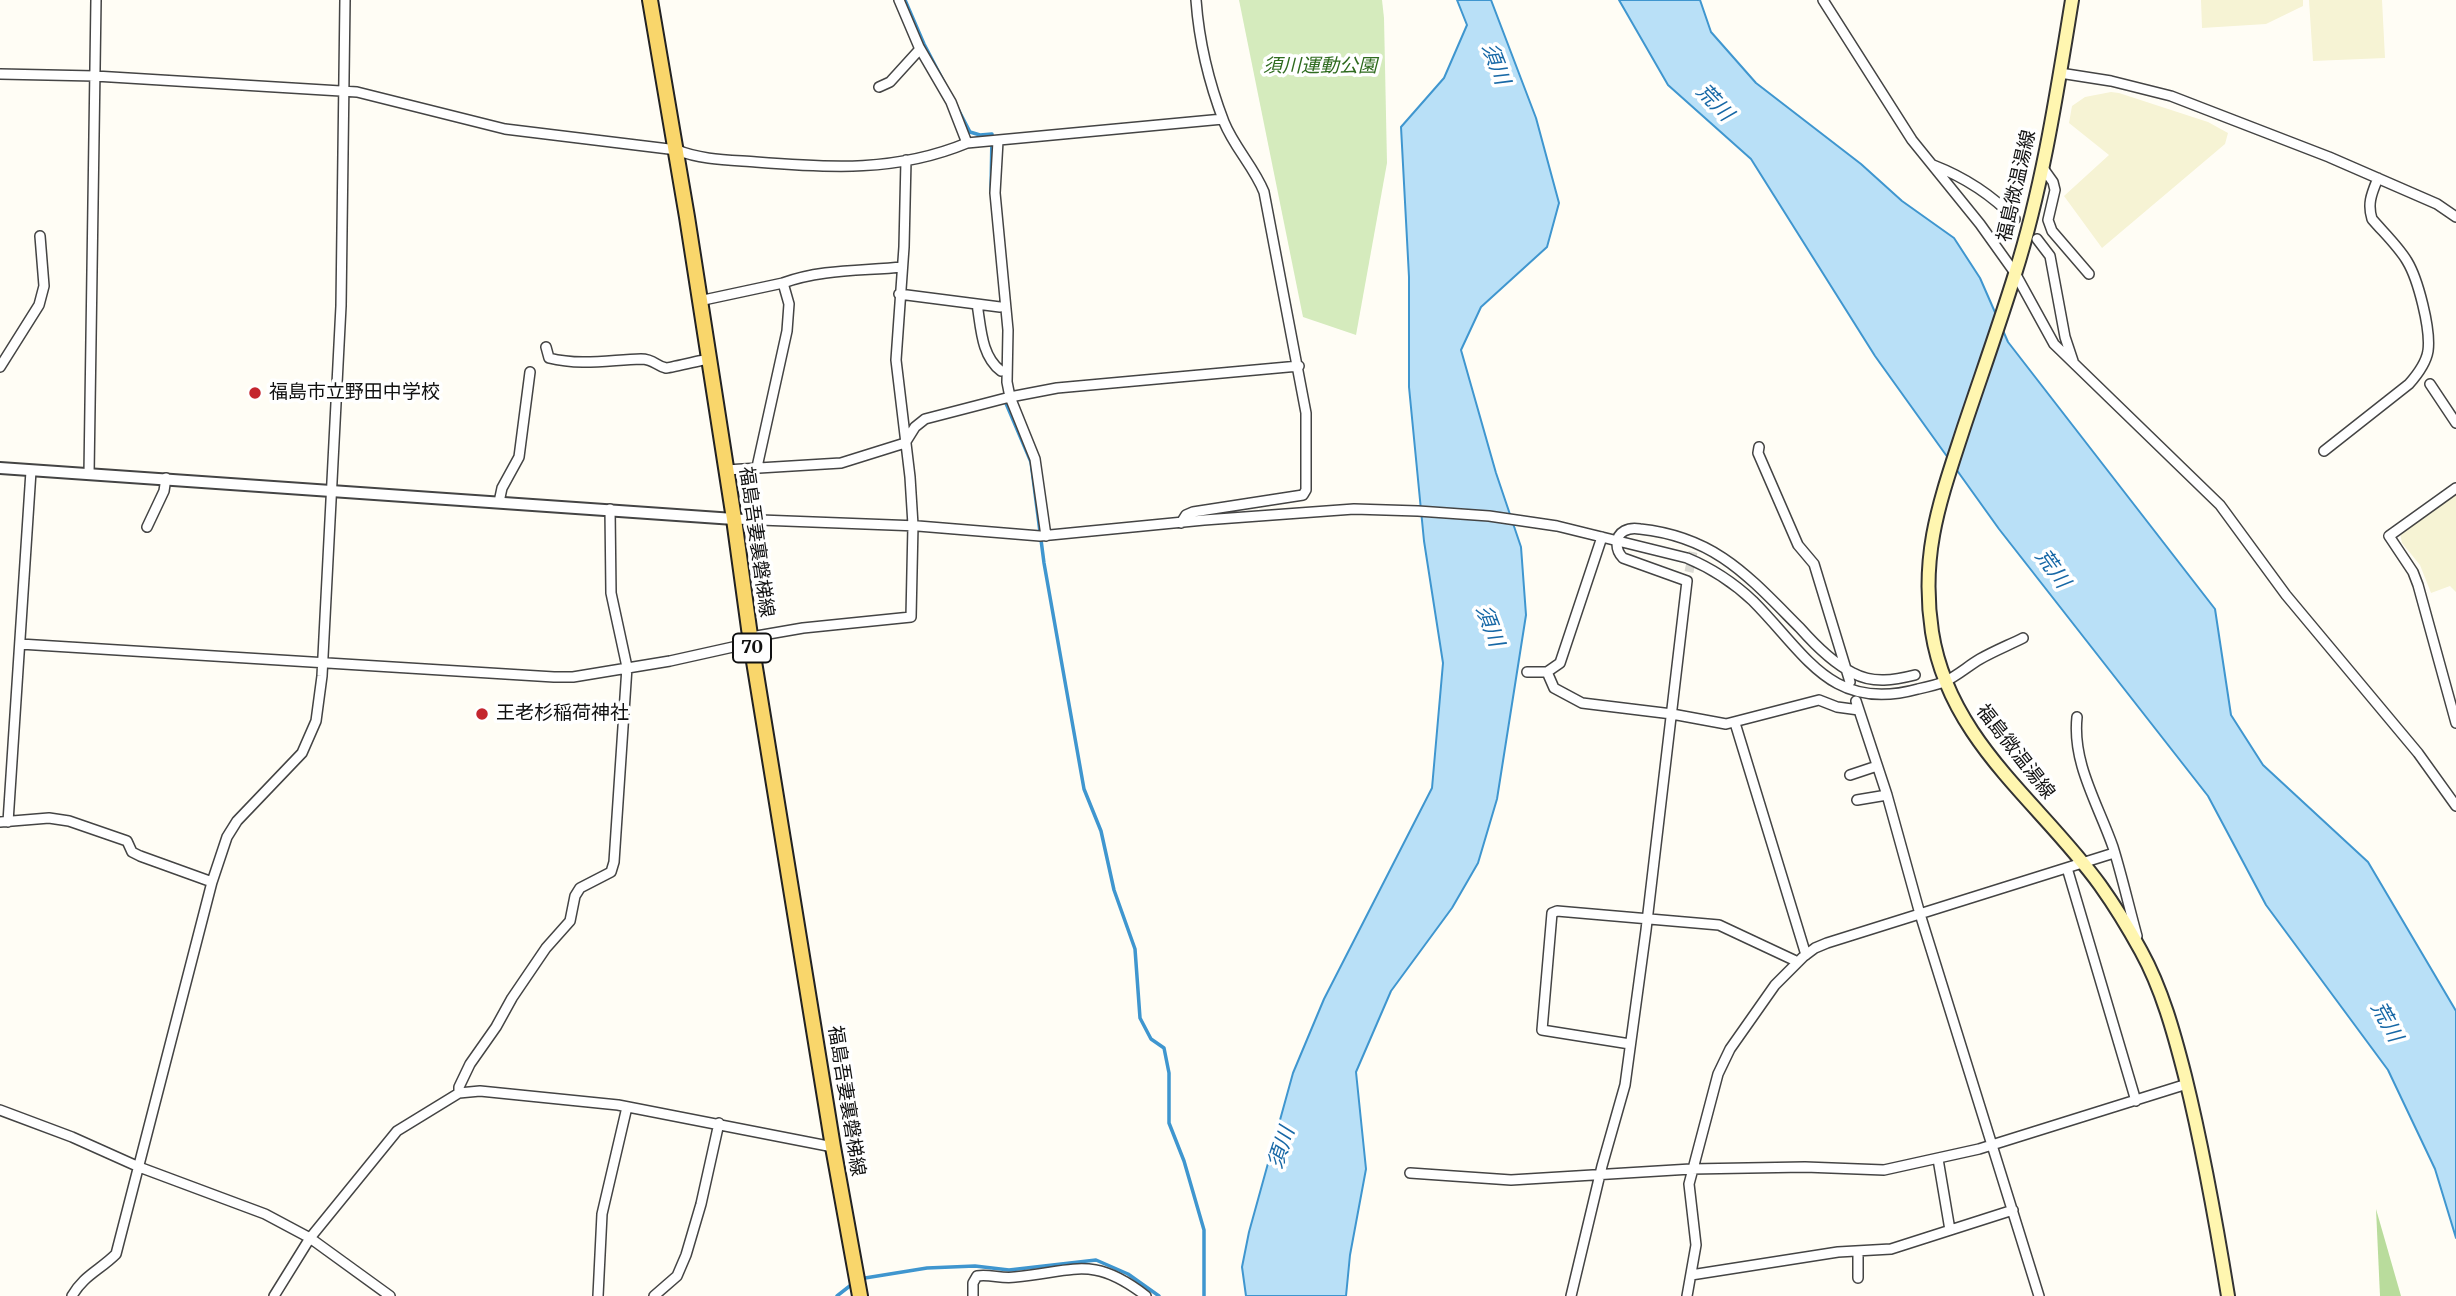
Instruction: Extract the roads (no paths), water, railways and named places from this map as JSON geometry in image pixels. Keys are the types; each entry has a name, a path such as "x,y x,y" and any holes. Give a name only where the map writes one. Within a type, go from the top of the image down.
{"main road":[{"name":"福島吾妻裏磐梯線","path":"650,0 677,150 751,640 833,1147 860,1296"},
{"name":"福島微温湯線","path":"2072,0 2043,168 2015,273 1936,513 1927,578 1932,630 1944,682 1958,710 1987,754 2100,884 2153,975 2173,1031 2187,1084 2213,1206 2228,1296"}],"street":[{"path":"89,474 96,0"},
{"path":"72,1296 82,1280 102,1268 116,1254 212,882 227,837 237,821 265,790 292,766 310,738 316,721 322,663 341,306 345,0"},
{"path":"899,0 920,49 951,102 967,143"},
{"path":"1181,523 1186,515 1193,512 1303,495 1306,490 1306,413 1264,192 1257,175 1223,119 1198,37 1196,0"},
{"path":"1823,0 1912,140 1980,224 2015,273 2054,344 2220,505 2286,596 2418,753 2456,806"},
{"path":"878,87 890,82 920,49"},
{"path":"0,74 95,76 357,92 505,129 677,150 689,155 832,168 866,167 942,154 967,143 1223,119"},
{"path":"2060,74 2111,81 2171,96 2378,178 2437,204 2456,217"},
{"path":"998,141 995,193 1008,330 1007,382 1010,397 1034,459 1046,536"},
{"path":"20,644 573,677 670,661 803,628 911,617 913,526 896,360 906,160"},
{"path":"1931,164 1951,172 1997,200 2015,219"},
{"path":"2043,168 2053,182 2048,220 2052,231 2089,274"},
{"path":"2324,451 2409,384 2418,373 2428,352 2428,337 2412,271 2407,260 2372,219 2369,211 2368,205 2378,178"},
{"path":"0,367 39,305 44,286 40,236"},
{"path":"2037,239 2050,256 2065,337 2073,363"},
{"path":"699,301 831,271 852,272 902,267"},
{"path":"757,467 787,331 789,304 783,283"},
{"path":"899,295 1000,307"},
{"path":"977,304 984,345 989,358 1001,371"},
{"path":"546,347 549,358 563,362 652,359 670,368 682,363 709,359"},
{"path":"726,470 841,464 905,443 915,427 925,419 1057,388 1299,366"},
{"path":"499,502 502,488 519,457 530,372"},
{"path":"2430,384 2456,423"},
{"path":"1759,447 1758,453 1798,545 1814,564 1850,682"},
{"path":"0,468 734,519 913,526 1046,536 1354,509 1418,510 1489,516 1557,526 1687,558 1705,565 1752,600 1811,664 1849,690 1887,696 1944,682 2023,638"},
{"path":"31,471 20,644 4,822 40,818 69,821 127,841 132,852 151,862 212,882"},
{"path":"147,527 164,491 166,478"},
{"path":"2456,488 2389,536 2416,578 2456,723"},
{"path":"459,1093 459,1087 470,1065 512,998 546,948 570,921 575,896 580,888 611,872 614,862 626,667 611,593 610,509"},
{"path":"1572,1296 1625,1085 1688,577 1623,558 1617,540 1625,530 1638,528 1716,553 1747,575 1817,647 1847,670 1857,676 1890,681 1915,675"},
{"path":"1527,671 1547,672 1560,663 1564,656 1602,537"},
{"path":"1547,672 1554,688 1582,703 1672,714 1726,724 1819,699 1837,707 1858,706 2039,1296"},
{"path":"2077,717 2079,757 2114,853 2141,951"},
{"path":"1735,723 1806,955"},
{"path":"1850,775 1877,766"},
{"path":"1857,800 1887,795"},
{"path":"1687,1296 1696,1245 1689,1184 1691,1169 1718,1074 1730,1049 1775,985 1806,955 1827,943 2114,853"},
{"path":"2067,868 2136,1101"},
{"path":"1630,1044 1542,1030 1552,914 1557,911 1718,925 1798,962"},
{"path":"1410,1173 1511,1180 1691,1169 1835,1167 1873,1171 1909,1166 1993,1145 2187,1084"},
{"path":"274,1296 310,1238 397,1131 459,1093 480,1091 627,1107 833,1147"},
{"path":"598,1296 602,1214 627,1107"},
{"path":"0,1110 72,1137 139,1167 265,1214 310,1238 390,1296"},
{"path":"654,1296 677,1276 687,1255 719,1123"},
{"path":"1938,1159 1950,1230"},
{"path":"1691,1275 1838,1252 1891,1249 2013,1210"},
{"path":"1858,1251 1858,1278"},
{"path":"973,1296 973,1283 977,1276 1013,1278 1090,1268 1113,1275 1146,1296"}],"water":[{"name":"須川","path":"1457,0 1491,0 1536,118 1559,203 1547,247 1481,307 1461,350 1496,473 1521,547 1526,615 1497,799 1478,863 1452,908 1391,991 1356,1072 1366,1169 1350,1255 1346,1296 1246,1296 1242,1267 1249,1232 1293,1073 1324,999 1432,788 1443,663 1424,541 1409,387 1409,277 1401,127 1444,78 1467,25"},
{"name":"荒川","path":"1619,0 1700,0 1711,32 1756,83 1861,164 1902,201 1954,238 1980,278 2008,342 2215,609 2231,715 2263,765 2368,862 2456,1011 2456,1238 2435,1169 2388,1070 2266,905 2208,796 1999,529 1875,356 1751,159 1668,85"}],"waterway":[{"path":"905,0 924,44 970,132 992,134 991,191"},
{"path":"1005,401 1031,462 1044,563 1084,789 1101,831 1114,890 1135,949 1140,1018 1151,1039 1164,1048 1169,1073 1169,1123 1184,1161 1204,1230 1204,1296"},
{"path":"865,1278 927,1268 975,1266 1009,1270 1096,1260 1128,1274 1159,1296"},
{"path":"837,1296 851,1285"}],"tunnel":[{"path":"1689,572 1693,552"}],"place":[{"name":"福島市立野田中学校","path":"255,393"},
{"name":"王老杉稲荷神社","path":"482,714"}],"park label":[{"name":"須川運動公園","path":"1320,67"}]}
